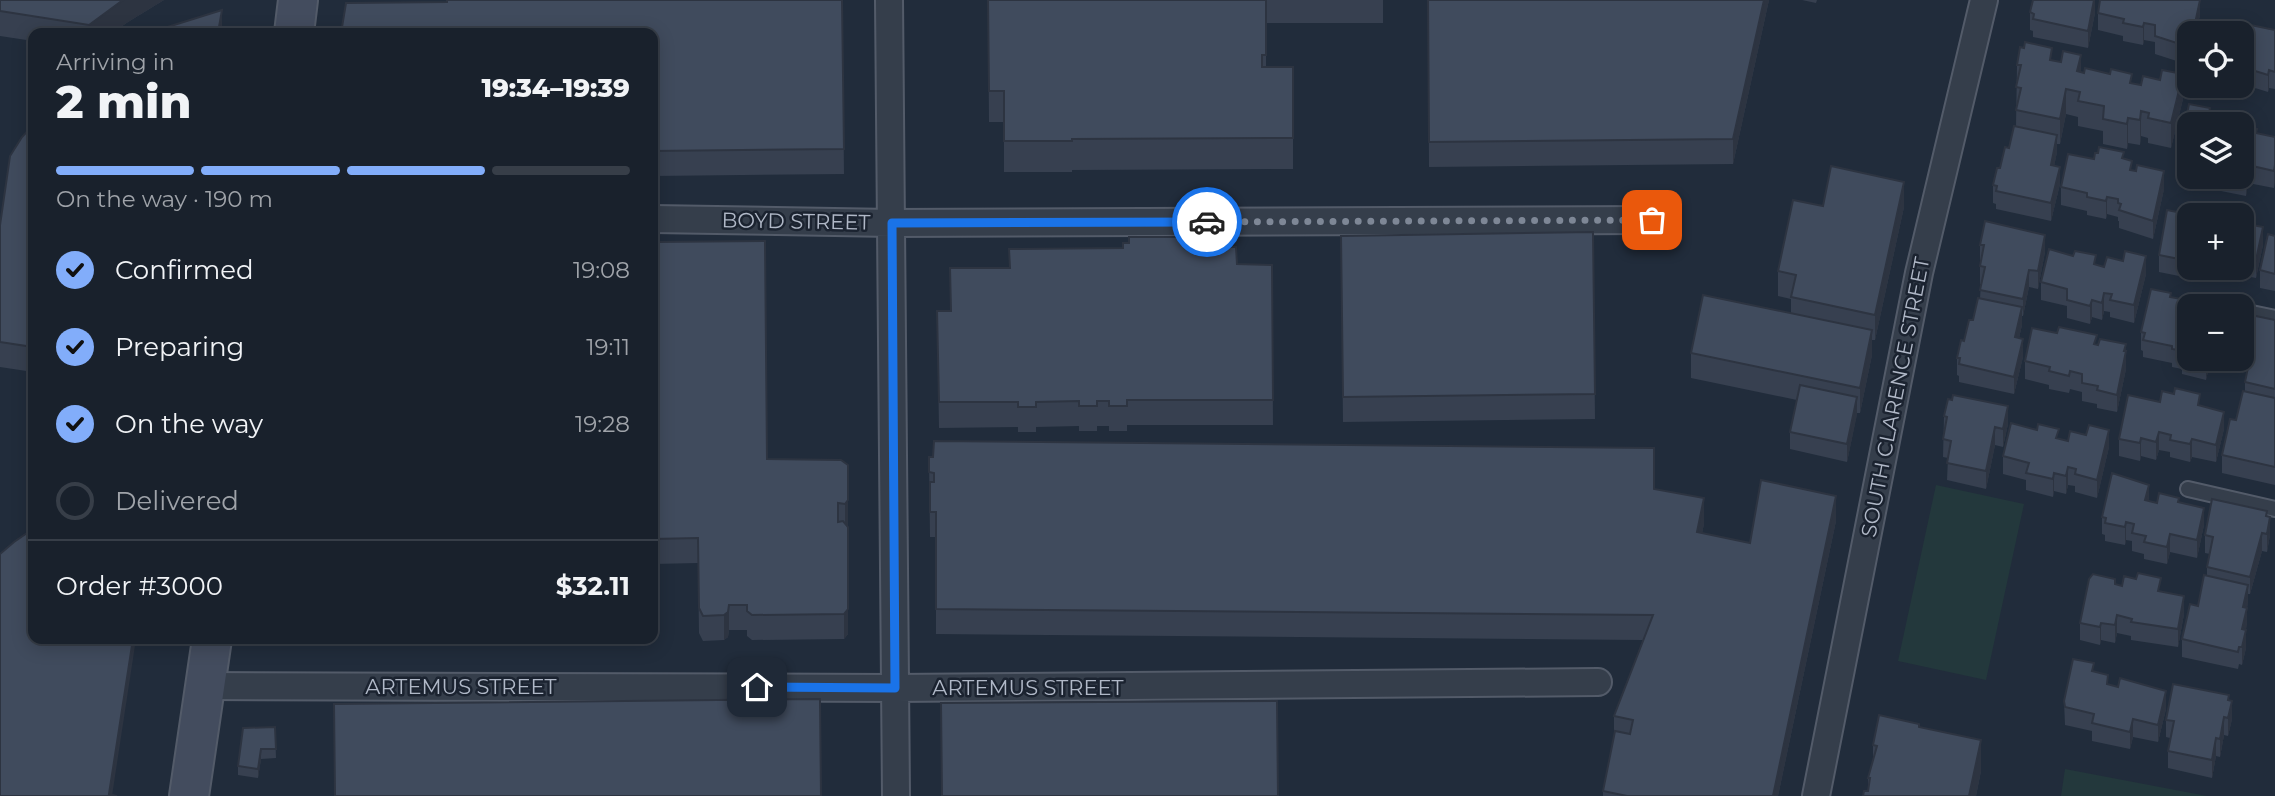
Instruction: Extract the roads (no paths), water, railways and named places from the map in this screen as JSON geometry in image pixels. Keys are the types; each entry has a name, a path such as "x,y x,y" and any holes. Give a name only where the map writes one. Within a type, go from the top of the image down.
{"street":[{"path":"295,28 298,0"},
{"path":"888,0 896,796"},
{"name":"SOUTH CLARENCE STREET","path":"1816,796 1919,273 1984,0"},
{"name":"BOYD STREET","path":"658,219 892,223 1652,220"},
{"path":"189,796 211,644"},
{"name":"ARTEMUS STREET","path":"205,686 895,688 1598,682"}],"lane":[{"path":"2254,314 2275,318"},
{"path":"2188,489 2275,509"}]}
